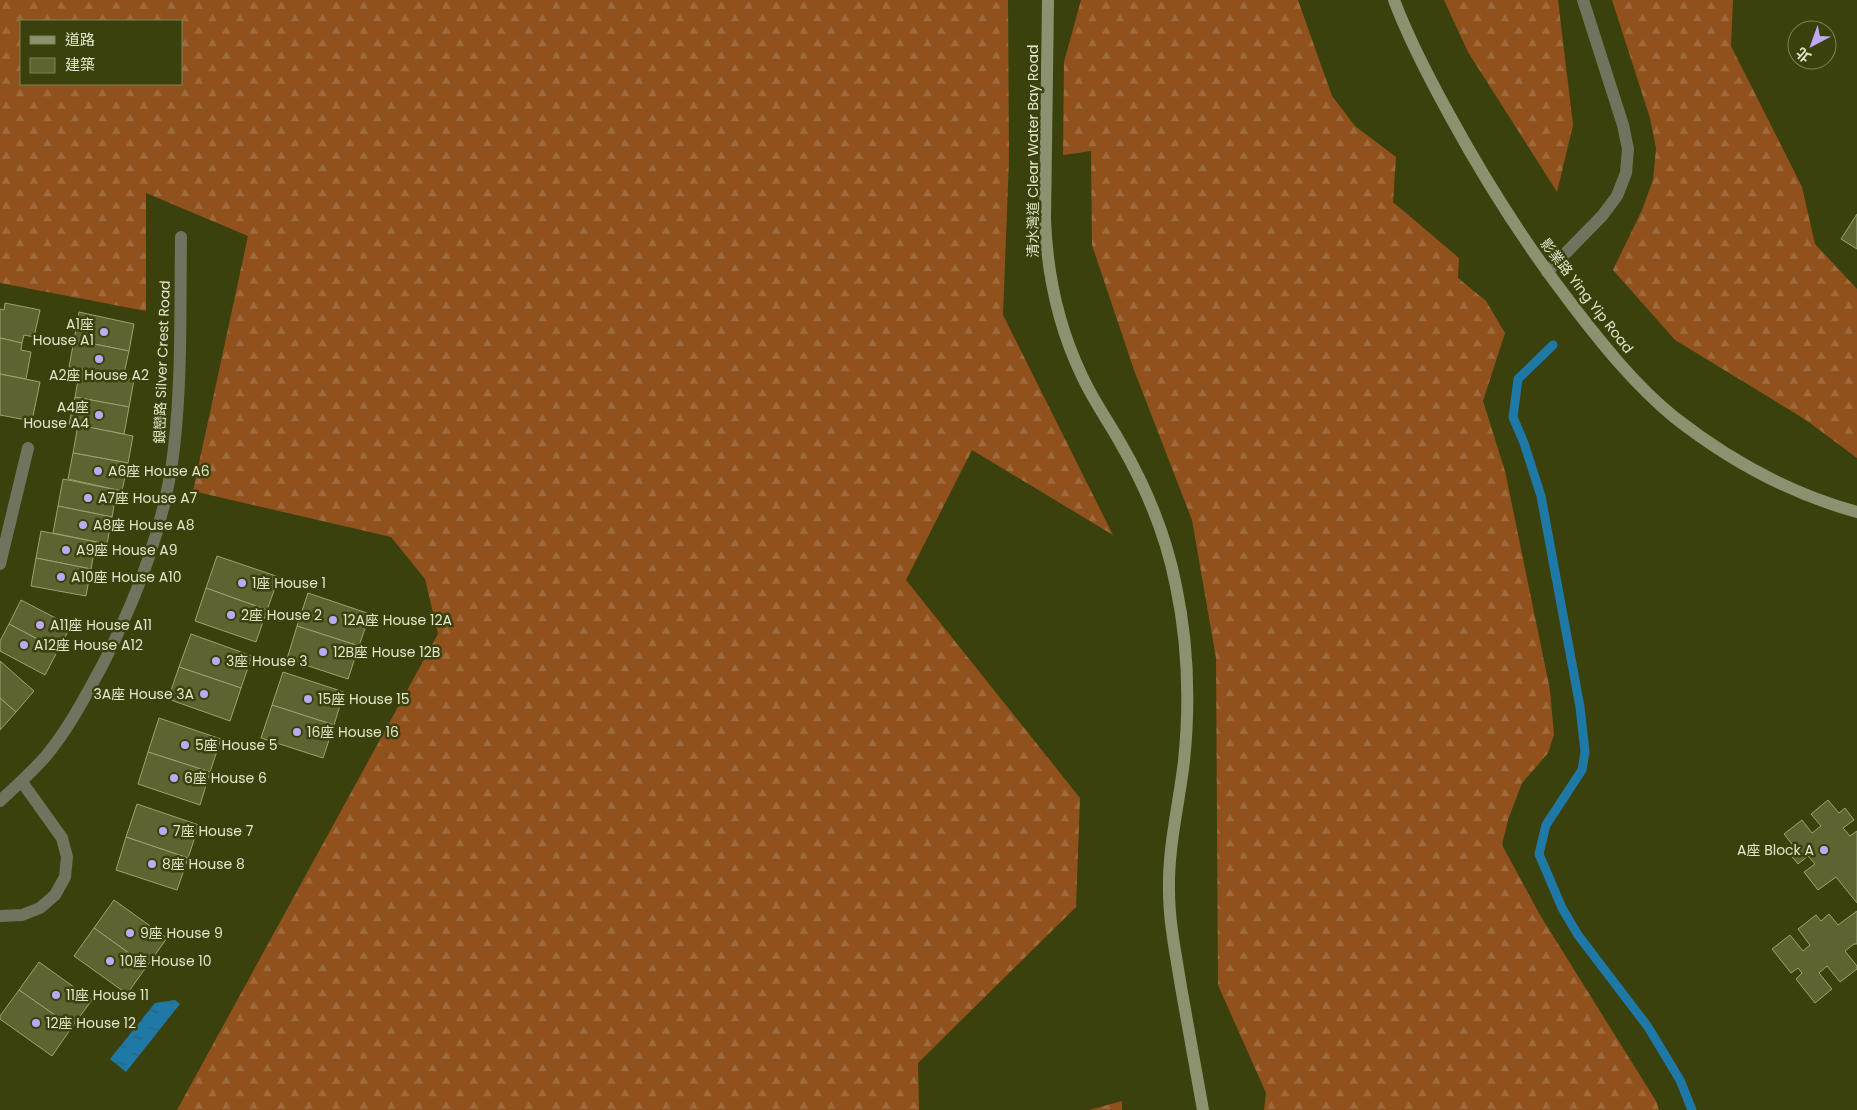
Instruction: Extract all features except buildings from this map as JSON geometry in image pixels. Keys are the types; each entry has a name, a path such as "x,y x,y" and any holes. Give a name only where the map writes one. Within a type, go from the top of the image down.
{"main road":[{"name":"清水灣道 Clear Water Bay Road","path":"1048,0 1045,219 1050,281 1058,311 1081,374 1149,497 1169,554 1182,617 1185,647 1186,722 1184,762 1170,861 1170,914 1203,1110"},
{"name":"影業路 Ying Yip Road","path":"1394,0 1418,56 1472,157 1508,216 1588,326 1632,378 1673,416 1718,449 1765,477 1816,500 1857,512"}],"street":[{"path":"1547,272 1602,216 1617,196 1626,173 1628,149 1623,125 1583,0"},
{"name":"銀巒路 Silver Crest Road","path":"0,800 22,782 46,756 66,729 84,699 131,605 154,543 166,497 175,440 178,402 181,237"},
{"path":"0,564 28,448"},
{"path":"0,916 22,915 40,908 55,894 65,877 67,857 62,838 22,782"}],"green space":[{"path":"0,0 1008,0 1009,159 1003,315 1113,535 972,450 906,580 1080,798 1076,907 918,1063 919,1110 177,1110 438,634 425,579 391,537 193,491 248,236 146,193 146,311 0,283"},
{"path":"1081,0 1298,0 1332,96 1355,126 1396,157 1393,202 1459,258 1458,278 1486,301 1505,333 1483,401 1505,471 1550,690 1554,735 1548,753 1522,783 1508,820 1502,845 1540,915 1656,1101 1659,1110 1264,1110 1266,1093 1218,985 1216,658 1192,520 1134,370 1092,245 1091,151 1063,155 1064,62"},
{"path":"1444,0 1558,0 1573,125 1557,192 1468,52"},
{"path":"1612,0 1733,0 1731,46 1802,187 1815,244 1857,289 1857,458 1806,420 1675,340 1613,270 1642,210 1653,180 1656,148 1650,118"},
{"path":"1122,1101 1122,1110 1089,1110"}],"water":[{"path":"175,1000 180,1004 126,1072 110,1059 155,1003"}],"waterway":[{"path":"1553,345 1518,379 1513,417 1524,443 1541,496 1580,707 1585,752 1582,770 1546,825 1539,854 1562,908 1578,935 1648,1027 1680,1080 1692,1110"}],"place":[{"name":"A1座 House A1","path":"104,332"},
{"name":"A2座 House A2","path":"99,359"},
{"name":"A4座 House A4","path":"99,415"},
{"name":"A6座 House A6","path":"98,471"},
{"name":"A7座 House A7","path":"88,498"},
{"name":"A8座 House A8","path":"83,525"},
{"name":"A9座 House A9","path":"66,550"},
{"name":"A10座 House A10","path":"61,577"},
{"name":"1座 House 1","path":"242,583"},
{"name":"2座 House 2","path":"231,615"},
{"name":"12A座 House 12A","path":"333,620"},
{"name":"A11座 House A11","path":"40,625"},
{"name":"A12座 House A12","path":"24,645"},
{"name":"12B座 House 12B","path":"323,652"},
{"name":"3座 House 3","path":"216,661"},
{"name":"3A座 House 3A","path":"204,694"},
{"name":"15座 House 15","path":"308,699"},
{"name":"16座 House 16","path":"297,732"},
{"name":"5座 House 5","path":"185,745"},
{"name":"6座 House 6","path":"174,778"},
{"name":"7座 House 7","path":"163,831"},
{"name":"A座 Block A","path":"1824,850"},
{"name":"8座 House 8","path":"152,864"},
{"name":"9座 House 9","path":"130,933"},
{"name":"10座 House 10","path":"110,961"},
{"name":"11座 House 11","path":"56,995"},
{"name":"12座 House 12","path":"36,1023"}]}
